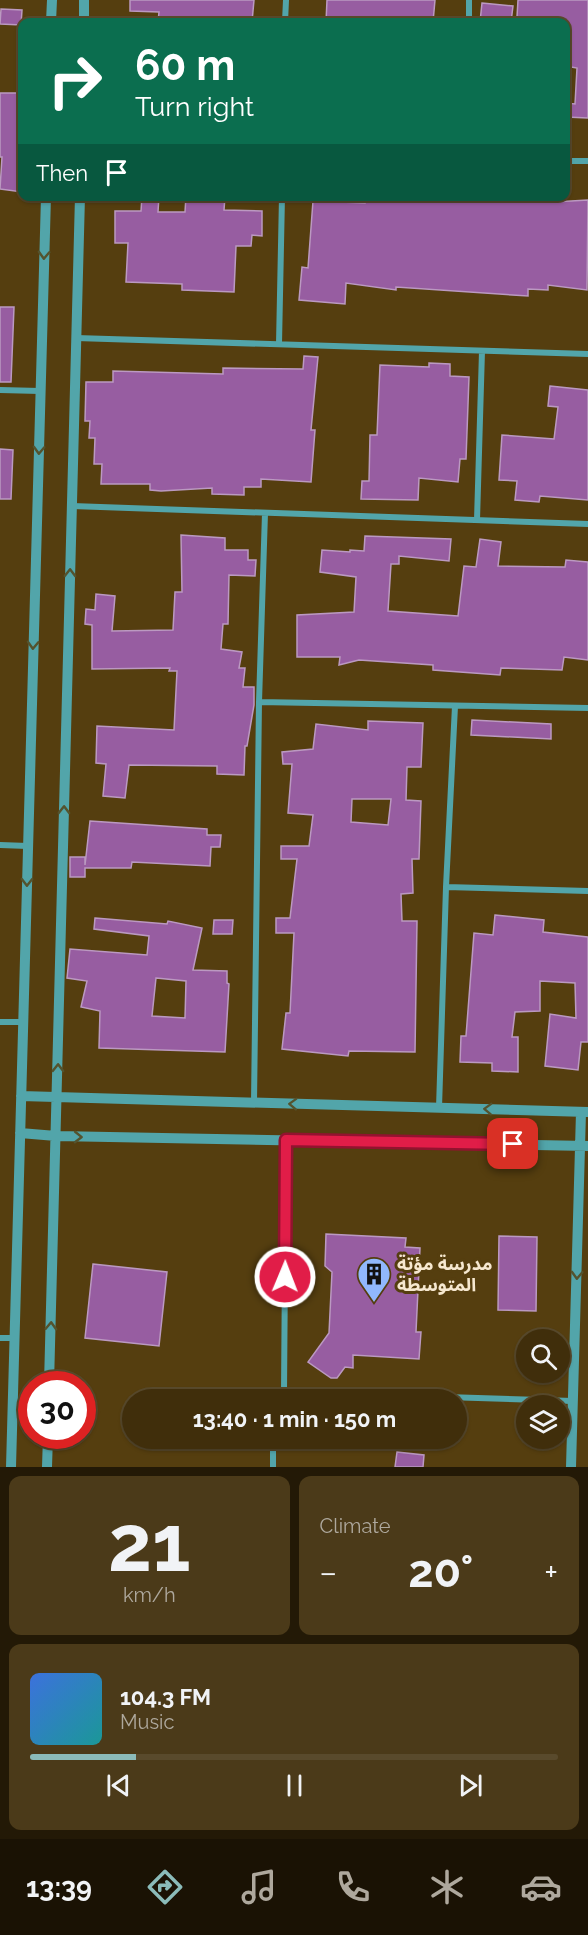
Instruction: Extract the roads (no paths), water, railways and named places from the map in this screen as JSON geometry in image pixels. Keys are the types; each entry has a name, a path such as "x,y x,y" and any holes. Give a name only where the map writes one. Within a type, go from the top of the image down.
{"street":[{"path":"51,18 52,0"},
{"path":"84,0 84,18"},
{"path":"285,18 286,0"},
{"path":"469,18 470,0"},
{"path":"570,161 588,161"},
{"path":"10,1467 46,201"},
{"path":"49,1371 80,201"},
{"path":"279,344 282,201"},
{"path":"76,338 588,354"},
{"path":"477,520 482,351"},
{"path":"0,390 40,391"},
{"path":"72,506 588,524"},
{"path":"254,1103 259,702 265,513"},
{"path":"259,702 588,708"},
{"path":"440,1108 446,887 455,706"},
{"path":"0,845 28,846"},
{"path":"446,887 588,891"},
{"path":"0,1022 23,1022"},
{"path":"21,1096 584,1112 571,1467"},
{"path":"20,1133 56,1136 584,1146"},
{"path":"284,1389 286,1140"},
{"path":"0,1338 14,1338"},
{"path":"467,1398 573,1401"},
{"path":"47,1467 48,1449"},
{"path":"273,1449 273,1467"}],"place":[{"name":"مدرسة مؤتة المتوسطة","path":"374,1303"}]}
